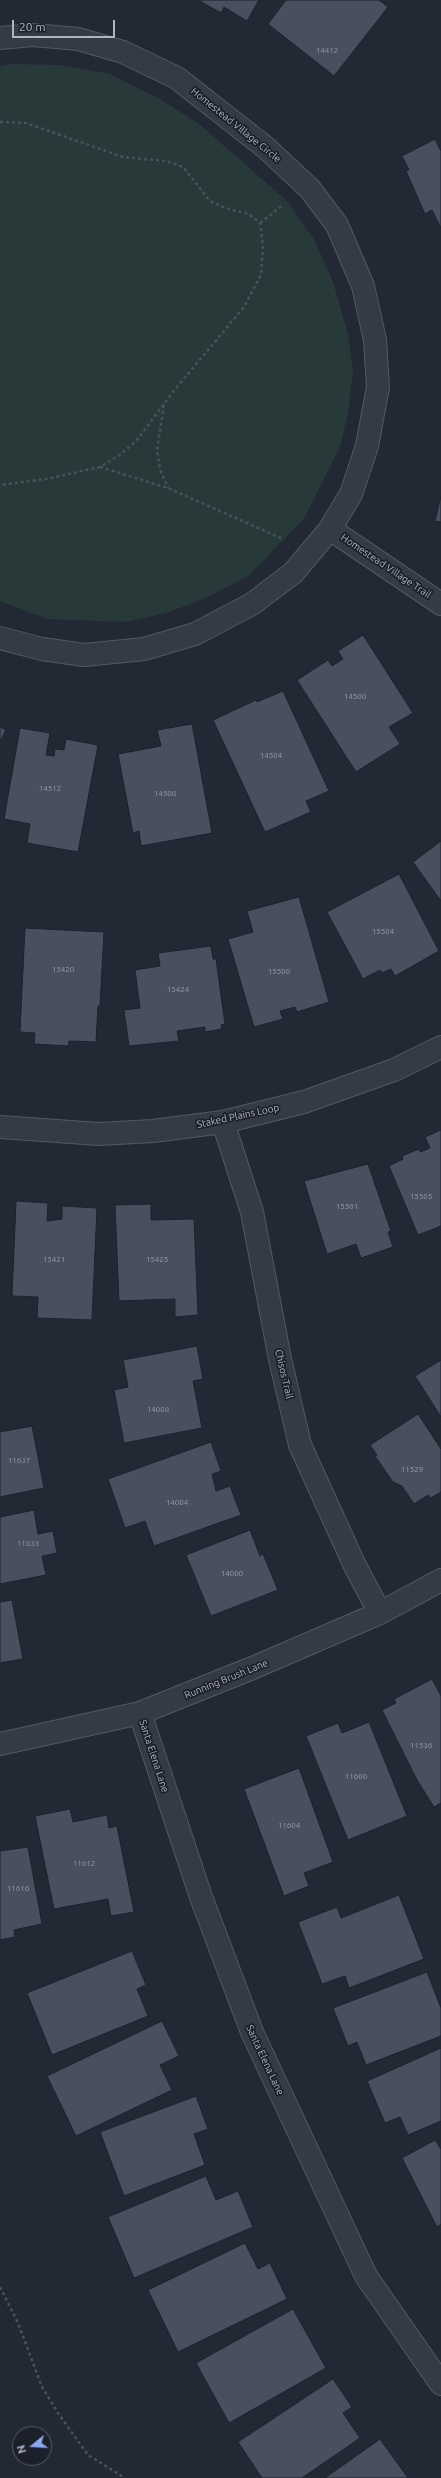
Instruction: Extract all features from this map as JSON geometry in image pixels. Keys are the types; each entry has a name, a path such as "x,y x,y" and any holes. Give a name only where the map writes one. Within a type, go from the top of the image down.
{"street":[{"name":"Homestead Village Circle","path":"0,38 33,35 78,39 123,52 176,78 265,147 310,189 337,225 363,286 375,340 378,387 368,446 351,494 330,529 293,573 252,604 195,634 144,648 84,655 42,649 0,638"},
{"name":"Homestead Village Trail","path":"330,529 441,604"},
{"name":"Staked Plains Loop","path":"0,1127 99,1134 153,1131 223,1122 304,1102 394,1070 441,1046"},
{"name":"Chisos Trail","path":"223,1122 252,1212 280,1359 300,1445 355,1566 380,1613"},
{"name":"Running Brush Lane","path":"0,1744 140,1713 255,1668 380,1613 441,1580"},
{"name":"Santa Elena Lane","path":"140,1713 200,1897 252,2032 366,2276 441,2384"}],"path":[{"path":"0,122 26,123 123,157 166,161 184,168 210,201 226,208 250,214 260,223 262,275 244,307 164,404 137,440 120,455 100,467 46,479 0,485"},
{"path":"260,223 287,201"},
{"path":"164,404 157,450 160,469 168,488"},
{"path":"100,467 168,488 283,539"},
{"path":"0,2287 18,2323 42,2387 58,2413 88,2455 125,2478"}],"shaded area":[{"path":"11,64 60,65 110,74 158,98 198,123 287,201 315,241 333,282 348,334 353,371 348,413 340,447 303,520 248,576 210,596 167,613 126,622 48,619 0,601 0,66"}],"building":[{"path":"198,0 259,0 247,21 224,7 221,13"},
{"path":"286,0 379,0 388,7 334,76 268,24"},
{"path":"435,139 441,151 441,228 432,210 425,214 406,171 409,170 402,156"},
{"path":"441,496 441,522 435,521"},
{"path":"363,635 413,713 389,727 400,744 356,772 297,680 328,660 332,666 343,659 338,651"},
{"path":"283,691 329,791 306,801 311,812 265,832 213,720 256,700 257,702"},
{"path":"192,724 212,833 141,846 139,831 133,833 118,754 161,746 157,730"},
{"path":"0,727 6,730 0,742"},
{"path":"20,728 50,733 46,755 54,756 55,749 64,750 66,739 98,745 78,852 27,843 30,824 4,819"},
{"path":"441,841 441,901 413,862"},
{"path":"399,874 439,951 395,976 391,969 382,973 380,970 363,979 327,912"},
{"path":"299,897 329,1002 297,1012 295,1007 280,1011 283,1019 254,1027 228,939 253,932 247,911"},
{"path":"25,928 104,932 100,1006 98,1006 96,1042 69,1041 68,1046 34,1044 35,1033 20,1032"},
{"path":"211,946 213,959 216,959 225,1024 221,1025 222,1029 205,1032 205,1027 177,1031 179,1041 129,1046 124,1010 140,1008 135,970 160,966 158,953"},
{"path":"441,1130 441,1226 418,1235 389,1166 403,1159 402,1156 419,1149 420,1152 430,1148 425,1137"},
{"path":"368,1164 391,1231 388,1232 393,1247 361,1258 356,1244 327,1254 304,1181"},
{"path":"16,1201 48,1203 47,1221 62,1219 62,1206 97,1208 92,1320 37,1318 38,1297 12,1296"},
{"path":"151,1204 151,1220 194,1219 198,1315 175,1317 175,1299 119,1301 115,1205"},
{"path":"197,1346 203,1379 193,1381 202,1428 124,1443 114,1390 128,1387 123,1360"},
{"path":"441,1360 441,1417 415,1376"},
{"path":"418,1414 441,1449 441,1492 431,1498 428,1495 414,1504 402,1486 393,1482 375,1456 377,1455 370,1445"},
{"path":"32,1426 44,1488 0,1497 0,1432"},
{"path":"211,1442 221,1471 212,1474 216,1491 230,1486 241,1515 154,1546 145,1521 125,1528 108,1479"},
{"path":"34,1510 38,1534 53,1531 57,1553 42,1556 46,1575 0,1584 0,1517"},
{"path":"250,1530 260,1556 263,1554 278,1590 211,1616 186,1555"},
{"path":"12,1600 23,1659 0,1663 0,1602"},
{"path":"432,1679 441,1696 441,1803 434,1807 417,1780 382,1710 396,1703 394,1699"},
{"path":"369,1722 407,1816 348,1840 306,1736 338,1723 342,1733"},
{"path":"299,1768 333,1862 304,1873 309,1886 284,1896 244,1789"},
{"path":"70,1809 73,1822 107,1815 109,1828 117,1826 134,1912 111,1916 108,1899 54,1909 35,1816"},
{"path":"28,1847 42,1924 14,1930 15,1937 0,1940 0,1851"},
{"path":"399,1895 424,1959 349,1988 345,1976 322,1984 298,1922 337,1907 341,1918"},
{"path":"132,1951 146,1985 137,1989 148,2016 52,2055 27,1993"},
{"path":"427,1972 441,2008 441,2036 366,2065 357,2042 348,2046 333,2008"},
{"path":"162,2021 179,2056 160,2065 172,2090 76,2136 47,2076"},
{"path":"441,2048 441,2121 408,2135 400,2117 385,2123 367,2081"},
{"path":"196,2096 208,2129 194,2134 205,2165 124,2196 100,2132"},
{"path":"435,2140 441,2149 441,2224 437,2227 402,2158"},
{"path":"206,2176 216,2200 238,2191 253,2227 134,2278 108,2217"},
{"path":"245,2243 258,2269 270,2263 287,2299 178,2352 148,2290"},
{"path":"293,2309 326,2368 229,2423 196,2363"},
{"path":"333,2379 352,2407 343,2413 360,2438 302,2478 262,2478 238,2442"},
{"path":"380,2439 408,2478 325,2478"}]}
